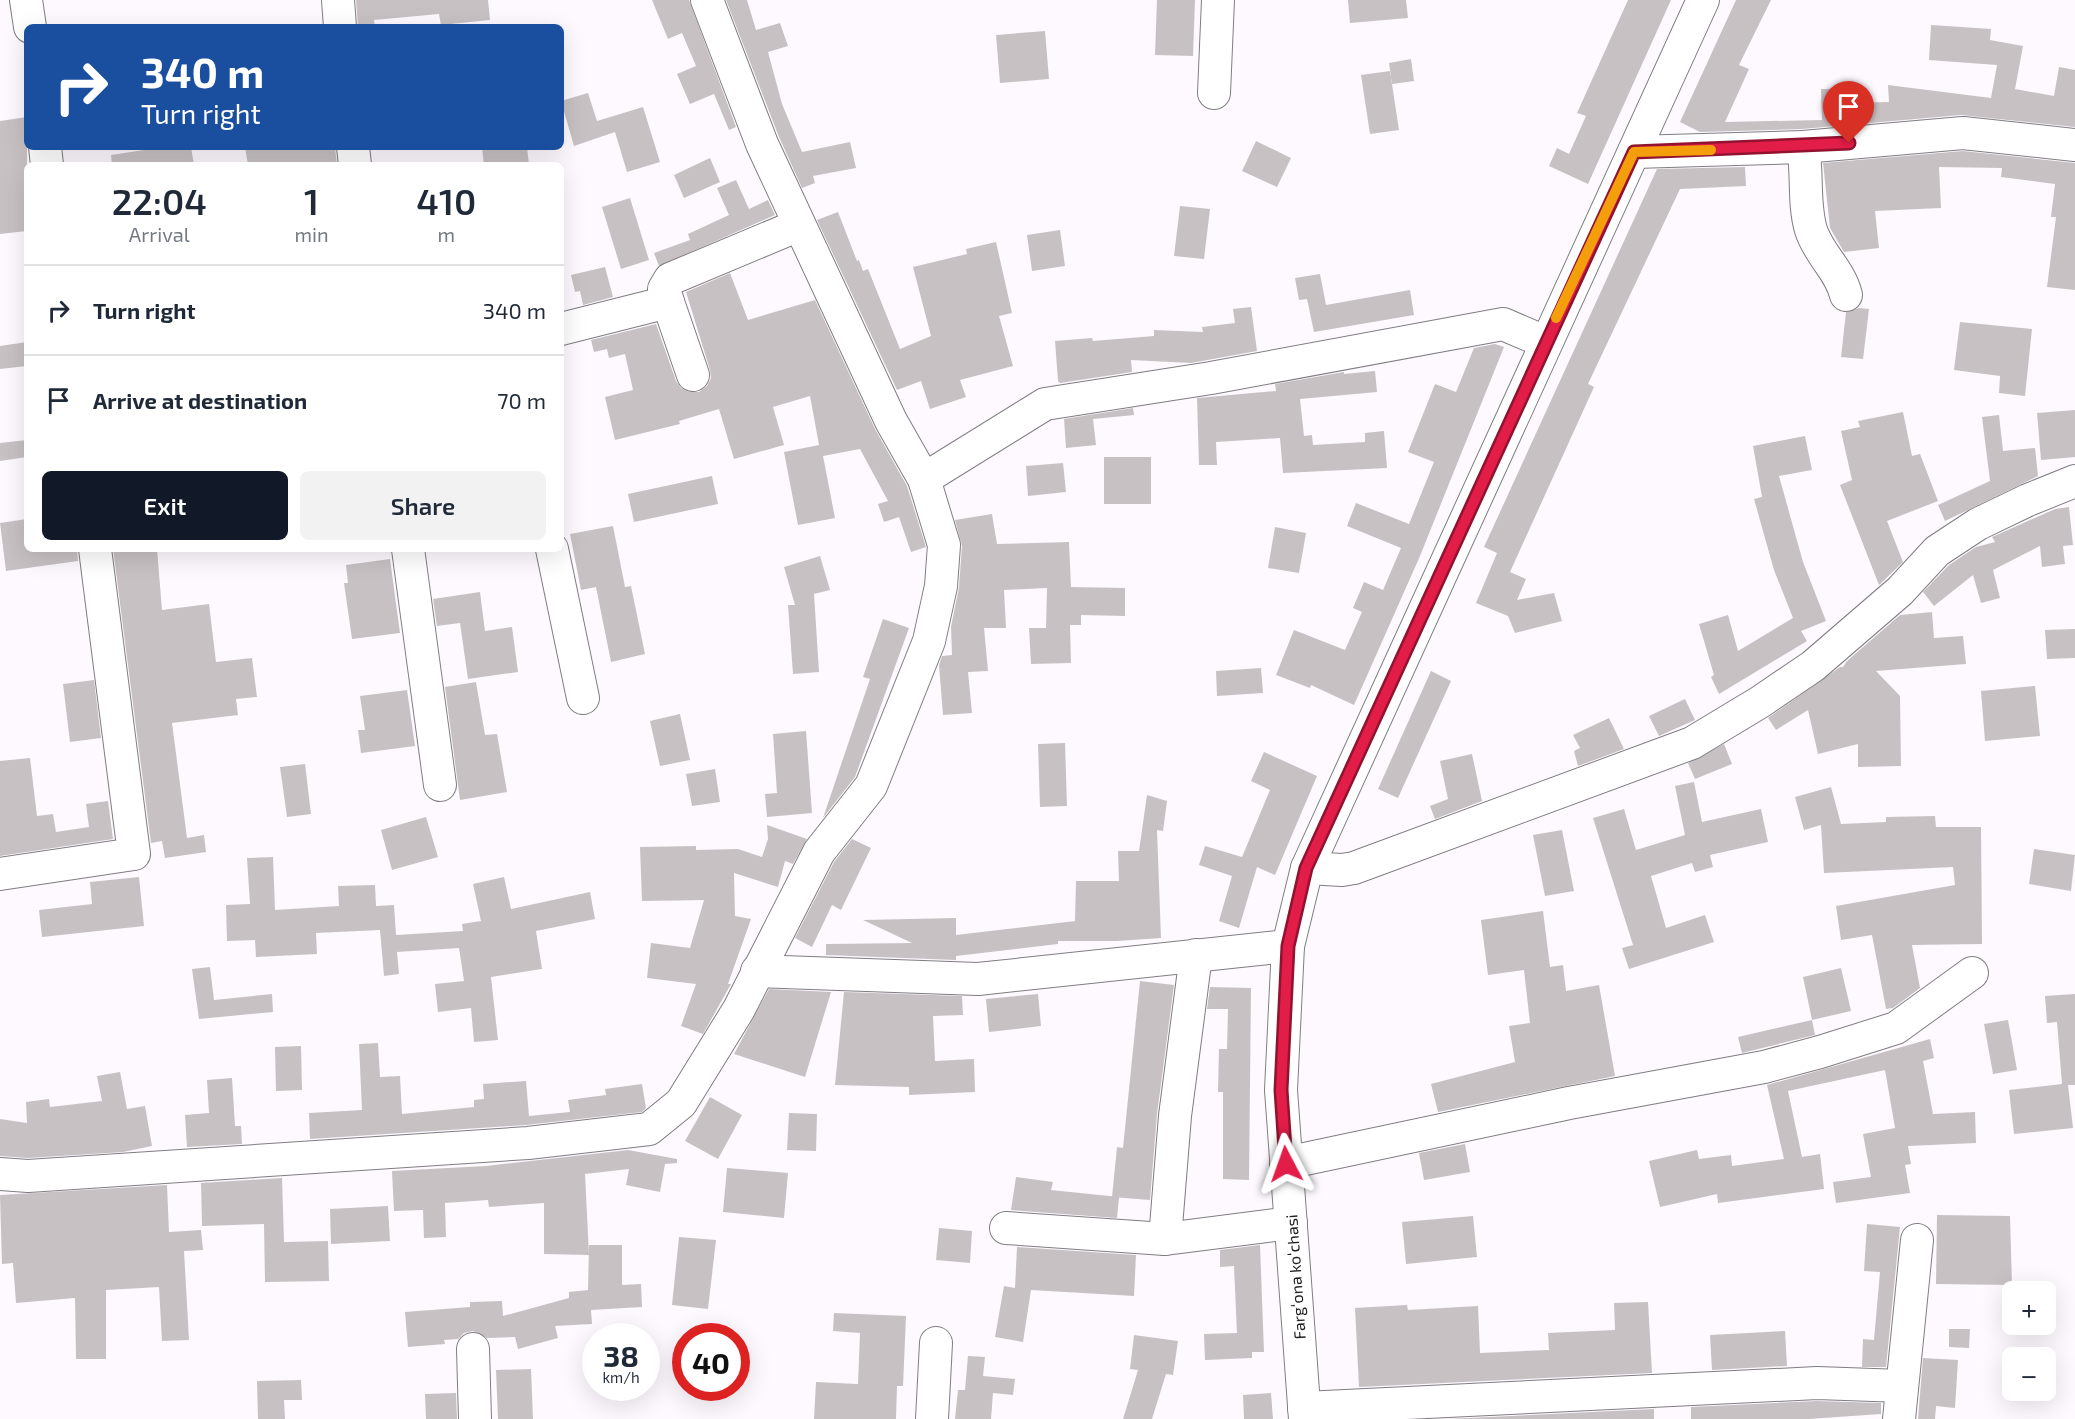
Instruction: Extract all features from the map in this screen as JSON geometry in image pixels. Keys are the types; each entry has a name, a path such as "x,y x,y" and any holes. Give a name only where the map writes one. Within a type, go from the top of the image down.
{"street":[{"path":"26,0 30,24"},
{"path":"338,0 340,24"},
{"path":"0,1174 28,1176 528,1143 649,1129 681,1103 739,1009 819,852 871,786 929,641 942,586 944,545 924,479 891,421 762,144 707,0"},
{"path":"1214,93 1218,0"},
{"name":"Fargʻona koʻchasi","path":"1305,1414 1281,1090 1288,946 1306,868 1703,0"},
{"path":"1634,152 1803,147 1963,133 2075,145"},
{"path":"1803,147 1807,174 1806,210 1812,232 1823,254 1843,280 1846,295"},
{"path":"693,375 664,289 670,279 799,225"},
{"path":"564,328 668,302"},
{"path":"924,479 1045,404 1211,378 1503,324 1545,342"},
{"path":"1306,868 1342,870 1354,868 1692,743 1760,702 1813,666 1900,591 1937,551 1978,524 2075,481"},
{"path":"0,874 134,854 95,552"},
{"path":"408,552 440,785"},
{"path":"553,552 583,698"},
{"path":"757,971 978,979 1288,946"},
{"path":"1165,1239 1175,1116 1196,955"},
{"path":"1286,1164 1569,1103 1764,1067 1820,1052 1896,1028 1972,973"},
{"path":"1006,1228 1165,1239 1291,1223"},
{"path":"1899,1419 1917,1240"},
{"path":"932,1419 936,1343"},
{"path":"473,1349 475,1419"},
{"path":"1305,1414 1817,1383 1902,1386"}],"building":[{"path":"356,0 488,0 490,20 441,24 439,14 374,20 375,24 358,24"},
{"path":"652,0 689,0 736,127 729,130 714,94 690,104 677,74 696,66 682,33 668,39"},
{"path":"726,0 747,0 756,30 780,23 788,46 768,52 782,104 802,152 850,142 856,168 813,176 815,183 802,188 779,137"},
{"path":"1157,0 1195,0 1193,56 1155,55"},
{"path":"1348,0 1406,0 1408,18 1350,23"},
{"path":"1628,0 1671,0 1588,184 1549,166 1557,148 1569,154 1586,116 1577,113"},
{"path":"1736,0 1771,0 1739,65 1749,69 1725,122 1822,120 1821,89 1849,89 1849,103 1889,102 1888,85 1991,98 1997,65 1929,60 1931,25 1991,29 1990,40 2023,46 2015,89 2054,96 2059,67 2075,70 2075,127 1961,115 1802,129 1700,132 1680,122"},
{"path":"1045,31 1049,79 1000,83 996,35"},
{"path":"1411,59 1414,81 1392,84 1389,63"},
{"path":"1390,71 1399,130 1370,134 1361,75"},
{"path":"588,93 597,121 643,107 660,162 627,172 615,132 574,146 564,111 564,100"},
{"path":"24,117 24,150 27,150 27,162 24,162 24,231 0,234 0,121"},
{"path":"1256,141 1291,158 1277,187 1242,171"},
{"path":"144,150 192,150 194,162 112,162 111,155"},
{"path":"246,150 335,150 337,162 248,162"},
{"path":"482,150 527,150 529,162 484,162"},
{"path":"1963,151 2075,163 2075,290 2047,287 2056,217 2051,217 2055,184 2001,177 2002,168 1939,167 1941,208 1875,211 1879,248 1844,252 1830,228 1823,163"},
{"path":"710,158 720,182 684,198 674,175"},
{"path":"1745,167 1746,186 1680,189 1588,384 1594,387 1510,572 1526,579 1517,600 1554,593 1562,621 1515,633 1508,616 1476,603 1497,553 1484,547 1657,169"},
{"path":"736,180 749,209 768,200 775,215 659,266 654,253 690,240 688,234 729,215 717,188"},
{"path":"630,198 649,260 621,269 602,207"},
{"path":"1180,206 1210,209 1204,259 1174,256"},
{"path":"838,212 857,261 859,260 863,271 868,269 900,349 931,336 913,267 967,254 966,249 996,242 1012,313 999,316 1013,366 960,380 966,397 930,409 921,381 897,390 817,220"},
{"path":"1060,230 1065,266 1032,271 1027,235"},
{"path":"605,267 613,297 583,305 580,291 575,292 571,275"},
{"path":"730,273 748,320 815,300 875,429 907,486 926,547 911,552 899,517 884,522 878,504 888,501 860,449 823,456 835,518 798,525 784,452 819,445 810,396 773,407 784,445 734,459 719,409 679,421 680,424 615,440 605,397 633,390 625,354 609,358 607,349 594,352 591,340 656,324 676,381 681,388 689,392 699,392 707,386 711,378 710,370 686,292"},
{"path":"1320,274 1326,305 1410,290 1414,315 1314,332 1307,299 1299,300 1295,278"},
{"path":"1251,307 1257,351 1191,363 1131,360 1132,372 1060,383 1058,381 1055,341 1092,338 1093,341 1154,336 1154,330 1203,332 1202,327 1235,323 1233,309"},
{"path":"1859,308 1869,309 1863,359 1841,357 1846,312"},
{"path":"1960,322 2032,329 2025,396 1999,393 2000,376 1954,370"},
{"path":"24,342 24,366 0,369 0,346"},
{"path":"1495,344 1504,347 1420,556 1354,705 1311,685 1310,688 1276,675 1294,630 1345,650 1362,612 1353,608 1364,582 1383,590 1401,548 1347,526 1356,503 1409,524 1434,462 1408,452 1435,384 1456,392 1474,348"},
{"path":"1375,371 1377,392 1300,399 1304,436 1312,435 1313,445 1365,442 1365,433 1384,431 1387,468 1283,473 1280,438 1216,442 1217,465 1199,465 1197,398 1276,391 1275,384 1344,372 1344,374"},
{"path":"1133,408 1134,415 1093,419 1096,445 1066,448 1064,419"},
{"path":"2075,410 2075,457 2041,460 2037,413"},
{"path":"1903,412 1912,456 1920,454 1938,501 1887,521 1903,562 1879,585 1840,485 1852,480 1841,431 1860,427 1858,421"},
{"path":"1999,415 2003,451 2035,448 2038,476 1945,521 1938,505 1990,481 1982,417"},
{"path":"1805,436 1812,470 1779,476 1803,562 1826,621 1801,631 1807,641 1719,694 1711,677 1714,675 1699,624 1728,615 1738,651 1793,618 1774,570 1754,499 1762,497 1753,446"},
{"path":"24,440 24,457 0,461 0,443"},
{"path":"1104,457 1151,457 1151,504 1104,504"},
{"path":"1063,463 1066,492 1028,496 1026,466"},
{"path":"712,476 718,504 634,522 628,494"},
{"path":"2069,507 2073,545 2063,546 2065,564 2042,567 2040,546 1993,570 2000,598 1981,603 1973,575 1934,606 1923,592 1949,565 1976,547 1995,542 1992,537 2055,509"},
{"path":"992,514 997,544 1069,542 1071,587 1125,588 1125,616 1081,615 1081,625 1070,625 1071,663 1031,664 1029,628 1046,628 1047,588 1004,590 1006,628 984,628 988,671 968,672 972,713 943,715 939,665 942,656 952,655 951,627 959,587 962,546 955,520"},
{"path":"24,519 24,552 77,552 78,561 6,571 0,523"},
{"path":"613,526 625,587 631,586 645,654 611,662 596,587 581,590 570,534"},
{"path":"1275,527 1306,533 1299,573 1268,568"},
{"path":"113,552 157,552 162,610 209,604 216,662 252,658 257,697 236,699 238,715 172,723 187,838 204,835 206,852 165,858 162,841 151,843"},
{"path":"820,556 830,590 814,594 819,672 793,674 788,605 795,605 784,567"},
{"path":"390,559 400,633 352,639 344,583 348,583 346,565"},
{"path":"480,592 485,631 512,627 518,672 468,679 460,623 437,626 433,599"},
{"path":"1932,612 1934,638 1963,636 1966,664 1876,671 1900,696 1901,766 1858,767 1858,744 1818,754 1808,710 1776,730 1768,718 1843,667 1900,615"},
{"path":"883,619 909,628 855,777 823,818 870,679 863,677"},
{"path":"2075,629 2075,658 2047,659 2045,630"},
{"path":"1261,668 1263,693 1217,696 1216,671"},
{"path":"1431,671 1451,681 1398,798 1378,789"},
{"path":"94,680 101,738 70,742 63,684"},
{"path":"476,682 485,735 497,734 507,792 460,800 445,687"},
{"path":"2035,686 2040,736 1985,741 1981,691"},
{"path":"407,690 415,746 361,753 358,730 365,730 360,696"},
{"path":"1685,699 1695,720 1659,736 1649,716"},
{"path":"680,714 690,760 660,766 650,721"},
{"path":"1609,718 1624,749 1578,766 1574,751 1580,748 1573,735"},
{"path":"806,731 812,813 767,817 765,794 777,793 773,734"},
{"path":"1065,743 1067,806 1040,807 1038,744"},
{"path":"1724,744 1732,764 1695,779 1688,763"},
{"path":"1264,752 1317,776 1275,875 1257,867 1239,928 1219,921 1232,876 1199,865 1205,846 1242,857 1270,790 1251,781"},
{"path":"1472,754 1482,801 1435,819 1430,806 1448,799 1440,761"},
{"path":"30,758 37,816 53,814 56,832 89,827 86,804 108,801 113,839 0,856 0,761"},
{"path":"305,764 311,814 287,817 280,767"},
{"path":"715,769 720,802 692,806 686,774"},
{"path":"1694,782 1702,822 1761,809 1768,842 1710,855 1713,867 1695,872 1692,863 1651,876 1666,928 1705,915 1714,942 1629,969 1622,948 1633,945 1593,818 1624,809 1636,850 1685,835 1675,786"},
{"path":"1831,787 1841,824 1886,822 1886,817 1935,816 1936,827 1981,827 1982,944 1912,945 1920,988 1893,1008 1886,1009 1872,935 1841,940 1836,906 1955,885 1953,867 1824,873 1821,825 1804,830 1795,797"},
{"path":"1147,795 1167,801 1163,831 1157,830 1161,938 1058,941 1058,944 956,956 956,960 826,955 826,944 912,943 863,920 956,918 956,935 1075,921 1076,881 1119,881 1118,851 1139,851"},
{"path":"426,817 438,857 392,870 381,830"},
{"path":"767,825 807,839 793,864 785,861 778,887 734,873 735,916 751,919 728,984 731,984 703,1034 681,1026 696,984 647,978 651,943 690,948 704,900 642,901 640,847 696,846 696,850 738,849 762,857 768,839"},
{"path":"1562,830 1574,891 1545,896 1533,835"},
{"path":"852,839 871,848 841,910 832,905 812,947 795,938 834,862"},
{"path":"2034,849 2075,855 2071,891 2029,884"},
{"path":"273,857 275,910 339,906 338,886 375,885 376,906 394,905 396,935 463,931 462,924 481,921 473,884 504,877 511,909 590,892 595,919 536,931 542,969 491,977 498,1040 474,1042 471,1008 438,1012 435,984 464,981 459,948 397,952 399,974 384,976 380,930 316,933 317,954 256,957 255,940 227,941 226,905 250,904 247,858"},
{"path":"139,877 144,926 42,937 39,910 92,904 90,882"},
{"path":"1543,911 1550,967 1563,965 1566,991 1599,985 1615,1076 1438,1112 1431,1084 1515,1062 1509,1026 1530,1023 1524,970 1488,975 1481,920"},
{"path":"210,967 214,1000 272,994 273,1012 199,1019 192,969"},
{"path":"1841,968 1851,1011 1812,1020 1803,977"},
{"path":"1140,981 1174,985 1157,1114 1150,1200 1112,1197 1117,1147 1123,1148"},
{"path":"1210,987 1251,988 1249,1180 1223,1179 1223,1092 1218,1092 1219,1049 1227,1049 1228,1009 1207,1009"},
{"path":"769,989 831,992 805,1077 734,1054"},
{"path":"844,992 962,996 963,1015 933,1016 935,1061 974,1059 975,1092 909,1095 909,1087 835,1085"},
{"path":"1038,994 1041,1026 989,1032 986,999"},
{"path":"2075,994 2075,1085 2068,1085 2073,1128 2014,1134 2009,1090 2062,1084 2057,1022 2047,1023 2045,996"},
{"path":"1812,1020 1815,1035 1742,1053 1738,1037"},
{"path":"2008,1020 2017,1070 1993,1074 1984,1024"},
{"path":"1930,1039 1934,1058 1923,1061 1933,1114 1975,1112 1976,1143 1908,1146 1911,1164 1905,1165 1910,1193 1836,1203 1833,1182 1871,1177 1863,1134 1895,1128 1885,1070 1788,1091 1802,1157 1820,1154 1824,1189 1718,1203 1717,1194 1660,1207 1649,1161 1697,1150 1699,1159 1731,1155 1732,1166 1784,1159 1767,1085"},
{"path":"378,1043 380,1077 400,1076 402,1114 474,1107 474,1100 484,1099 483,1084 526,1081 529,1116 570,1112 568,1100 606,1095 605,1089 642,1084 646,1108 642,1112 526,1125 310,1139 309,1113 362,1110 359,1044"},
{"path":"301,1046 302,1090 276,1091 275,1047"},
{"path":"120,1072 127,1109 145,1106 152,1146 123,1152 28,1158 0,1156 0,1119 27,1123 26,1102 49,1099 50,1107 102,1101 97,1076"},
{"path":"232,1078 235,1126 241,1126 242,1144 187,1147 185,1115 209,1113 207,1080"},
{"path":"710,1097 742,1115 718,1159 685,1141"},
{"path":"789,1113 817,1114 816,1151 787,1150"},
{"path":"1465,1144 1470,1172 1424,1180 1419,1153"},
{"path":"628,1150 677,1159 677,1163 665,1164 660,1192 626,1185 629,1169 585,1174 589,1255 544,1254 544,1203 489,1207 488,1200 445,1203 446,1237 424,1238 423,1210 394,1211 392,1171 486,1166"},
{"path":"727,1168 788,1173 784,1218 723,1212"},
{"path":"1016,1177 1053,1182 1051,1190 1119,1197 1117,1218 1011,1210"},
{"path":"282,1178 284,1242 328,1241 329,1281 265,1282 264,1224 202,1226 201,1183"},
{"path":"167,1185 169,1232 201,1230 203,1250 184,1251 189,1340 162,1341 159,1287 106,1290 106,1359 76,1359 75,1298 16,1303 13,1263 2,1264 0,1195"},
{"path":"388,1206 390,1241 331,1244 330,1209"},
{"path":"1937,1215 2010,1216 2012,1281 2002,1281 2002,1285 1936,1284"},
{"path":"1473,1216 1477,1257 1406,1264 1402,1222"},
{"path":"1867,1224 1900,1227 1886,1367 1862,1367 1863,1339 1874,1340 1880,1272 1864,1271"},
{"path":"939,1228 972,1231 970,1263 936,1260"},
{"path":"679,1237 716,1240 708,1309 672,1305"},
{"path":"589,1245 622,1245 622,1285 641,1284 642,1307 591,1310 592,1323 555,1326 558,1338 518,1349 515,1337 487,1338 473,1331 464,1333 458,1339 444,1340 445,1344 408,1347 405,1312 470,1307 470,1302 502,1301 503,1316 569,1298 569,1292 588,1290"},
{"path":"1260,1245 1264,1352 1252,1352 1252,1358 1205,1360 1204,1334 1237,1333 1234,1266 1220,1267 1220,1250"},
{"path":"1017,1247 1136,1255 1134,1296 1031,1290 1023,1342 995,1337 1004,1286 1015,1288"},
{"path":"1648,1302 1652,1373 1359,1387 1355,1308 1407,1305 1408,1310 1478,1306 1480,1353 1549,1350 1548,1333 1615,1330 1614,1303"},
{"path":"834,1313 906,1316 903,1386 897,1386 896,1419 814,1419 816,1382 858,1384 860,1333 833,1331"},
{"path":"1949,1329 1970,1329 1969,1348 1949,1347"},
{"path":"1785,1331 1787,1366 1712,1370 1710,1335"},
{"path":"1134,1335 1178,1341 1173,1375 1166,1374 1152,1419 1123,1419 1138,1370 1130,1369"},
{"path":"968,1356 985,1357 983,1376 1015,1379 1013,1395 993,1393 991,1419 955,1419 958,1390 965,1390"},
{"path":"1923,1358 1958,1360 1955,1408 1936,1406 1935,1419 1918,1419"},
{"path":"531,1369 533,1419 498,1419 496,1370"},
{"path":"301,1380 302,1400 284,1400 285,1419 258,1419 257,1381"},
{"path":"456,1393 457,1419 426,1419 425,1394"},
{"path":"1271,1393 1273,1419 1244,1419 1243,1395"},
{"path":"1817,1401 1881,1403 1881,1414 1809,1419 1691,1419 1691,1407"},
{"path":"1654,1409 1654,1419 1448,1419"}],"slow traffic":[{"path":"1556,318 1634,152 1711,150"}],"route":[{"path":"1286,1164 1281,1090 1288,946 1306,868 1634,152 1803,147 1849,143"}]}
